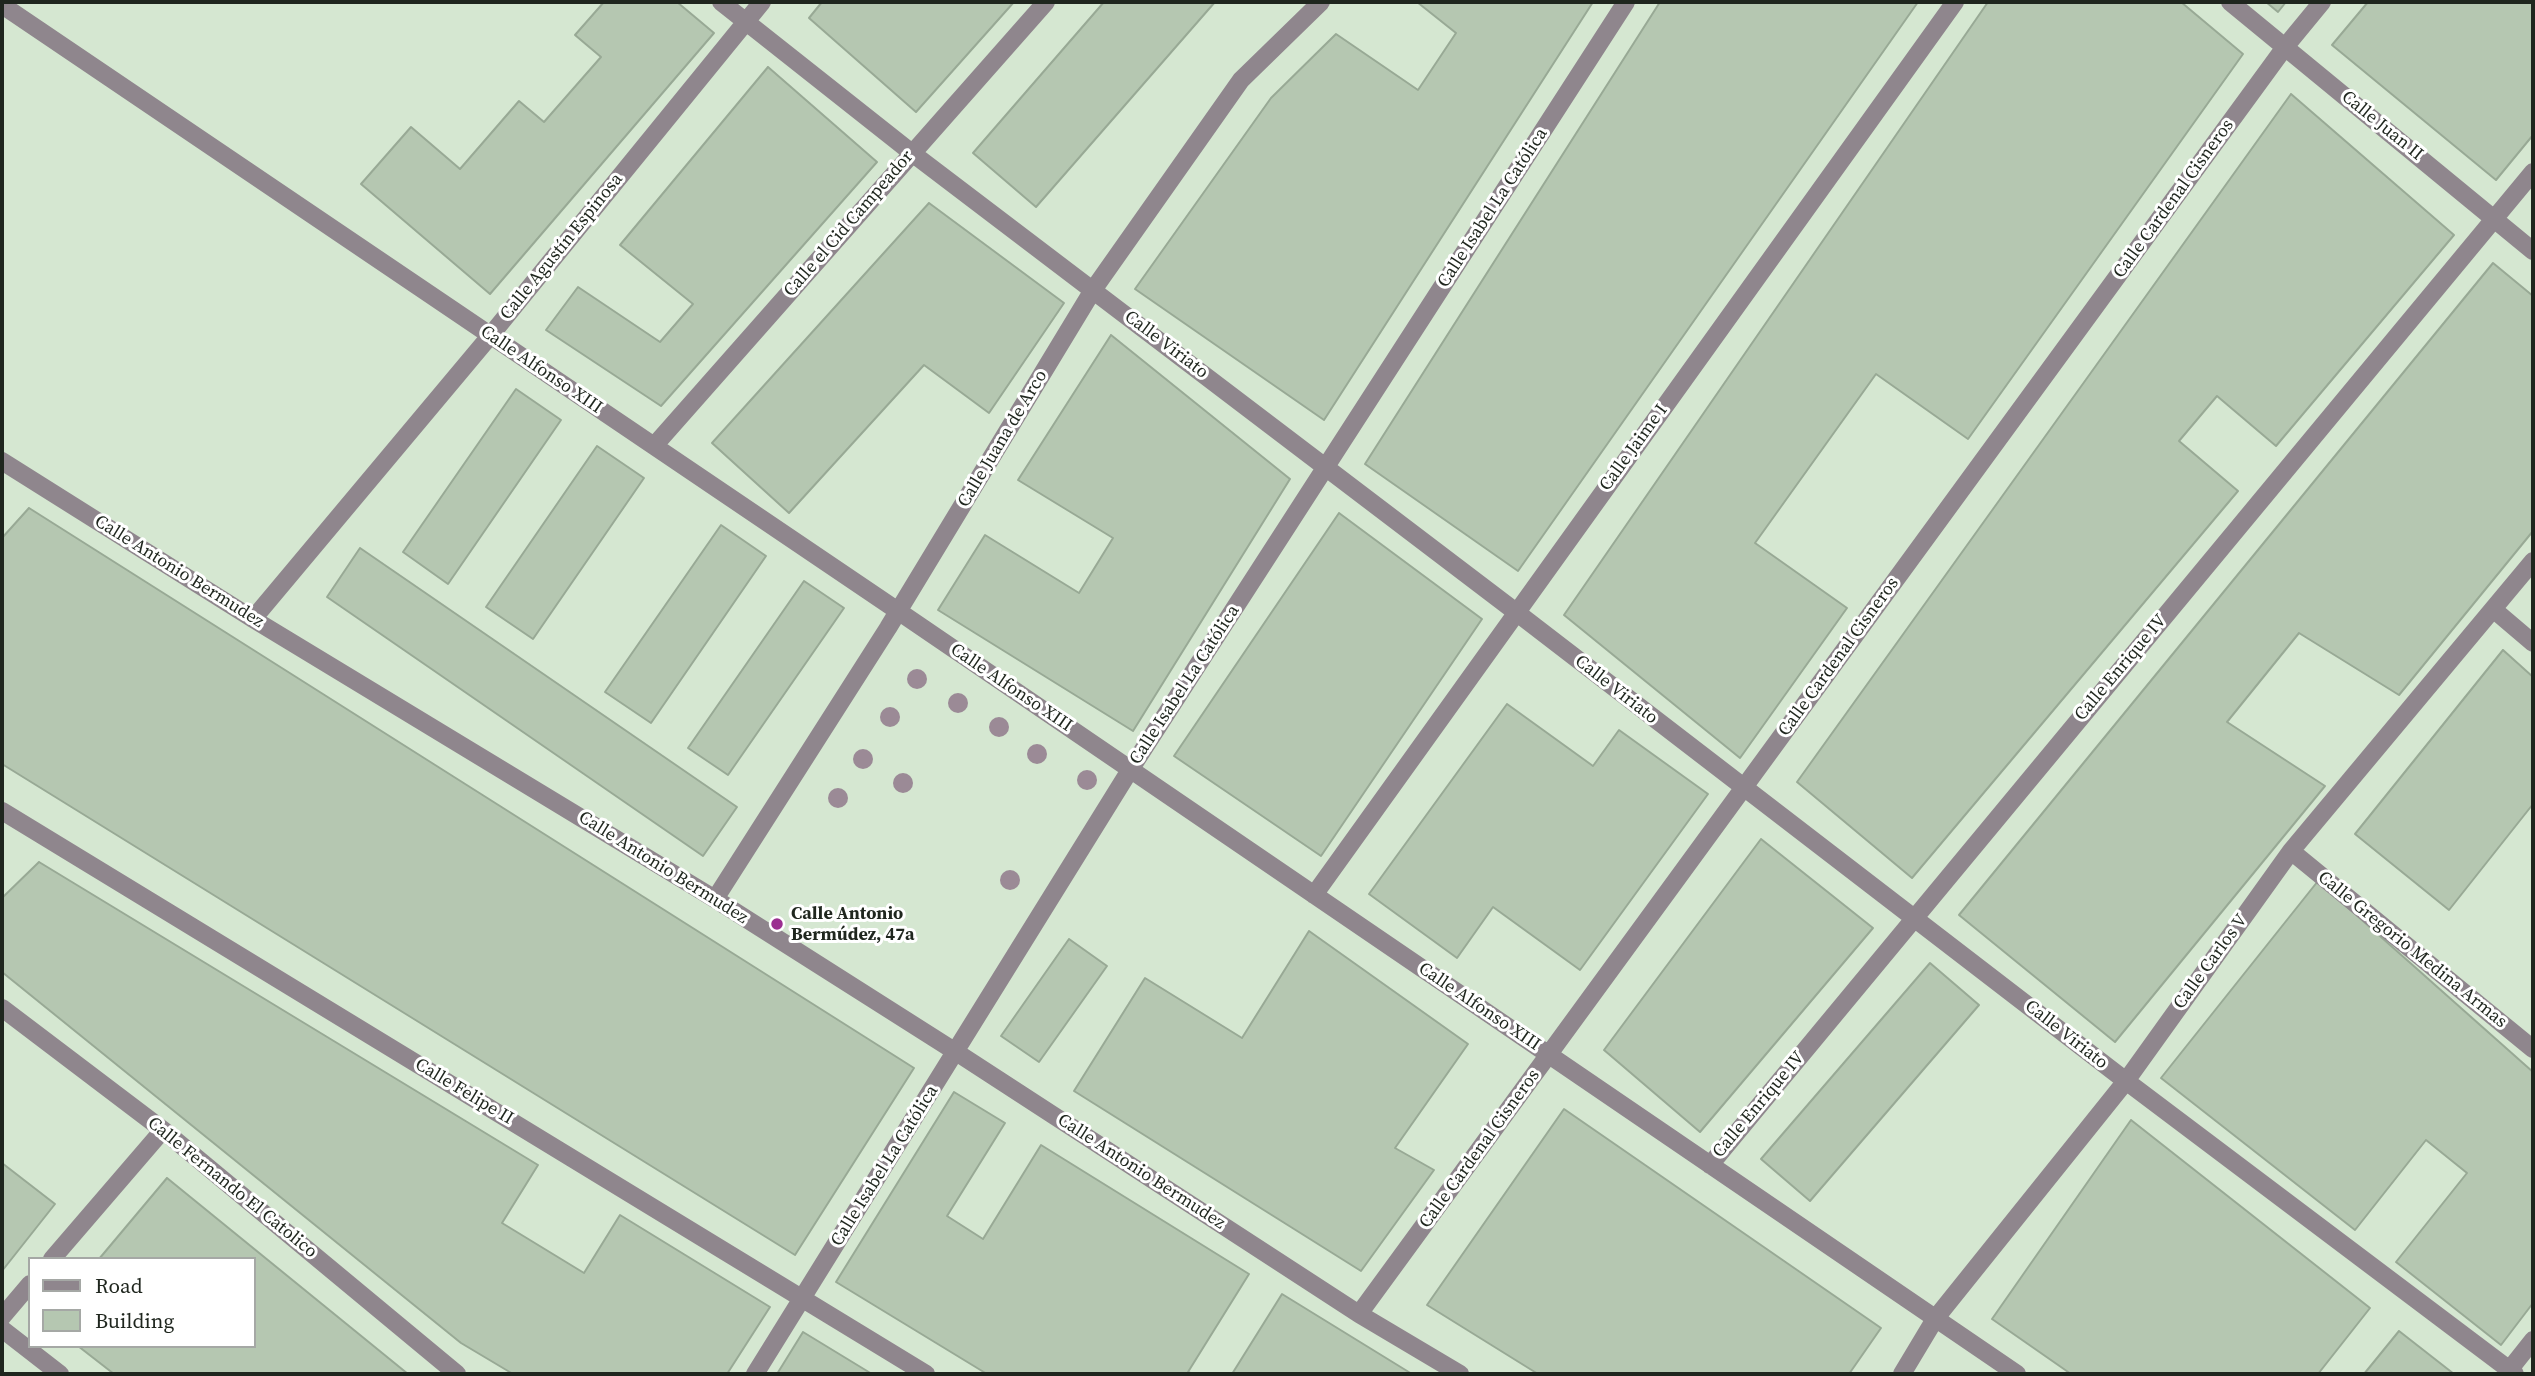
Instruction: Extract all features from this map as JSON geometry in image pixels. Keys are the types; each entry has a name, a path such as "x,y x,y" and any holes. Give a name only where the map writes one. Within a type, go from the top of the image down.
{"street":[{"name":"Calle Viriato","path":"721,2 912,153 2510,1373"},
{"name":"Calle Agustín Espinosa","path":"253,619 490,336 762,2"},
{"name":"Calle el Cid Campeador","path":"654,446 1046,2"},
{"name":"Calle Juana de Arco","path":"715,899 898,611 1094,290 1241,80 1321,2"},
{"name":"Calle Isabel La Católica","path":"755,1374 1130,770 1626,2"},
{"name":"Calle Jaime I","path":"1314,895 1955,2"},
{"name":"Calle Juan II","path":"2230,2 2533,251"},
{"name":"Calle Cardenal Cisneros","path":"1359,1314 2285,47 2322,2"},
{"name":"Calle Alfonso XIII","path":"2,5 898,611 2017,1374"},
{"name":"Calle Enrique IV","path":"1710,1165 2533,172"},
{"name":"Calle Antonio Bermudez","path":"5,468 715,899 1359,1314 1460,1374"},
{"name":"Calle Carlos V","path":"1902,1374 1935,1319 2126,1081 2291,851 2533,561"},
{"path":"2493,609 2533,643"},
{"name":"Calle Felipe II","path":"2,811 42,838 926,1374"},
{"name":"Calle Gregorio Medina Armas","path":"2291,851 2533,1049"},
{"name":"Calle Fernando El Catolico","path":"2,1008 163,1130 457,1374"},
{"path":"54,1257 163,1130"},
{"path":"2,1317 28,1286"},
{"path":"2,1329 60,1374"},
{"path":"2510,1373 2533,1340"}],"building":[{"path":"604,2 677,2 714,33 490,294 361,184 411,127 460,169 519,101 544,122 601,57 575,35"},
{"path":"822,2 1014,2 916,112 809,18"},
{"path":"1104,2 1215,2 1036,207 973,153"},
{"path":"1417,2 1593,2 1324,420 1135,289 1271,98 1336,34 1418,90 1456,33"},
{"path":"1660,2 1918,2 1518,571 1365,464"},
{"path":"1988,2 2181,2 2243,54 1968,439 1876,374 1755,543 1847,608 1740,758 1564,615"},
{"path":"2266,2 2286,2 2278,12"},
{"path":"2368,2 2533,2 2533,135 2496,180 2332,45"},
{"path":"768,67 877,162 661,406 546,330 578,287 660,342 693,304 620,245"},
{"path":"2291,94 2454,235 2276,446 2217,396 2179,441 2238,491 1912,878 1797,782"},
{"path":"929,203 1064,303 989,413 924,365 789,513 712,443"},
{"path":"2493,263 2533,296 2533,531 2399,695 2299,633 2227,722 2325,786 2115,1042 1959,915"},
{"path":"1111,335 1290,479 1133,731 938,610 985,535 1079,593 1113,538 1018,480"},
{"path":"516,389 561,420 448,584 403,552"},
{"path":"597,446 644,478 533,639 486,607"},
{"path":"29,508 914,1068 795,1255 2,764 2,538"},
{"path":"1339,513 1482,619 1321,856 1174,756"},
{"path":"721,525 766,556 651,723 605,692"},
{"path":"360,548 737,807 703,856 327,597"},
{"path":"804,581 844,608 728,775 688,748"},
{"path":"2503,650 2533,677 2533,804 2449,910 2355,834"},
{"path":"1507,704 1593,766 1619,730 1708,794 1580,970 1493,907 1457,958 1369,894"},
{"path":"1761,839 1873,928 1700,1132 1604,1050"},
{"path":"39,862 538,1165 502,1223 584,1273 620,1215 770,1307 727,1374 513,1374 461,1343 2,972 2,898"},
{"path":"2318,881 2533,1072 2533,1303 2501,1345 2396,1262 2467,1173 2426,1140 2355,1230 2161,1078"},
{"path":"1309,931 1468,1044 1395,1148 1434,1170 1361,1271 1074,1091 1145,978 1242,1038"},
{"path":"1069,939 1107,966 1039,1062 1001,1036"},
{"path":"1930,963 1979,1005 1810,1201 1761,1159"},
{"path":"954,1092 1005,1123 947,1216 983,1239 1041,1145 1249,1274 1188,1372 1193,1374 987,1374 836,1282"},
{"path":"1564,1109 1881,1328 1849,1374 1538,1374 1427,1305"},
{"path":"2131,1120 2370,1308 2318,1374 2071,1374 1992,1319"},
{"path":"2,1163 55,1204 2,1271"},
{"path":"167,1178 408,1374 114,1374 81,1348 256,1348 256,1257 101,1257"},
{"path":"1282,1294 1412,1374 1232,1374"},
{"path":"2399,1331 2454,1374 2364,1374"},
{"path":"803,1332 872,1374 777,1374"}],"place":[{"name":"Calle Antonio Bermúdez, 47a","path":"777,924"}]}
